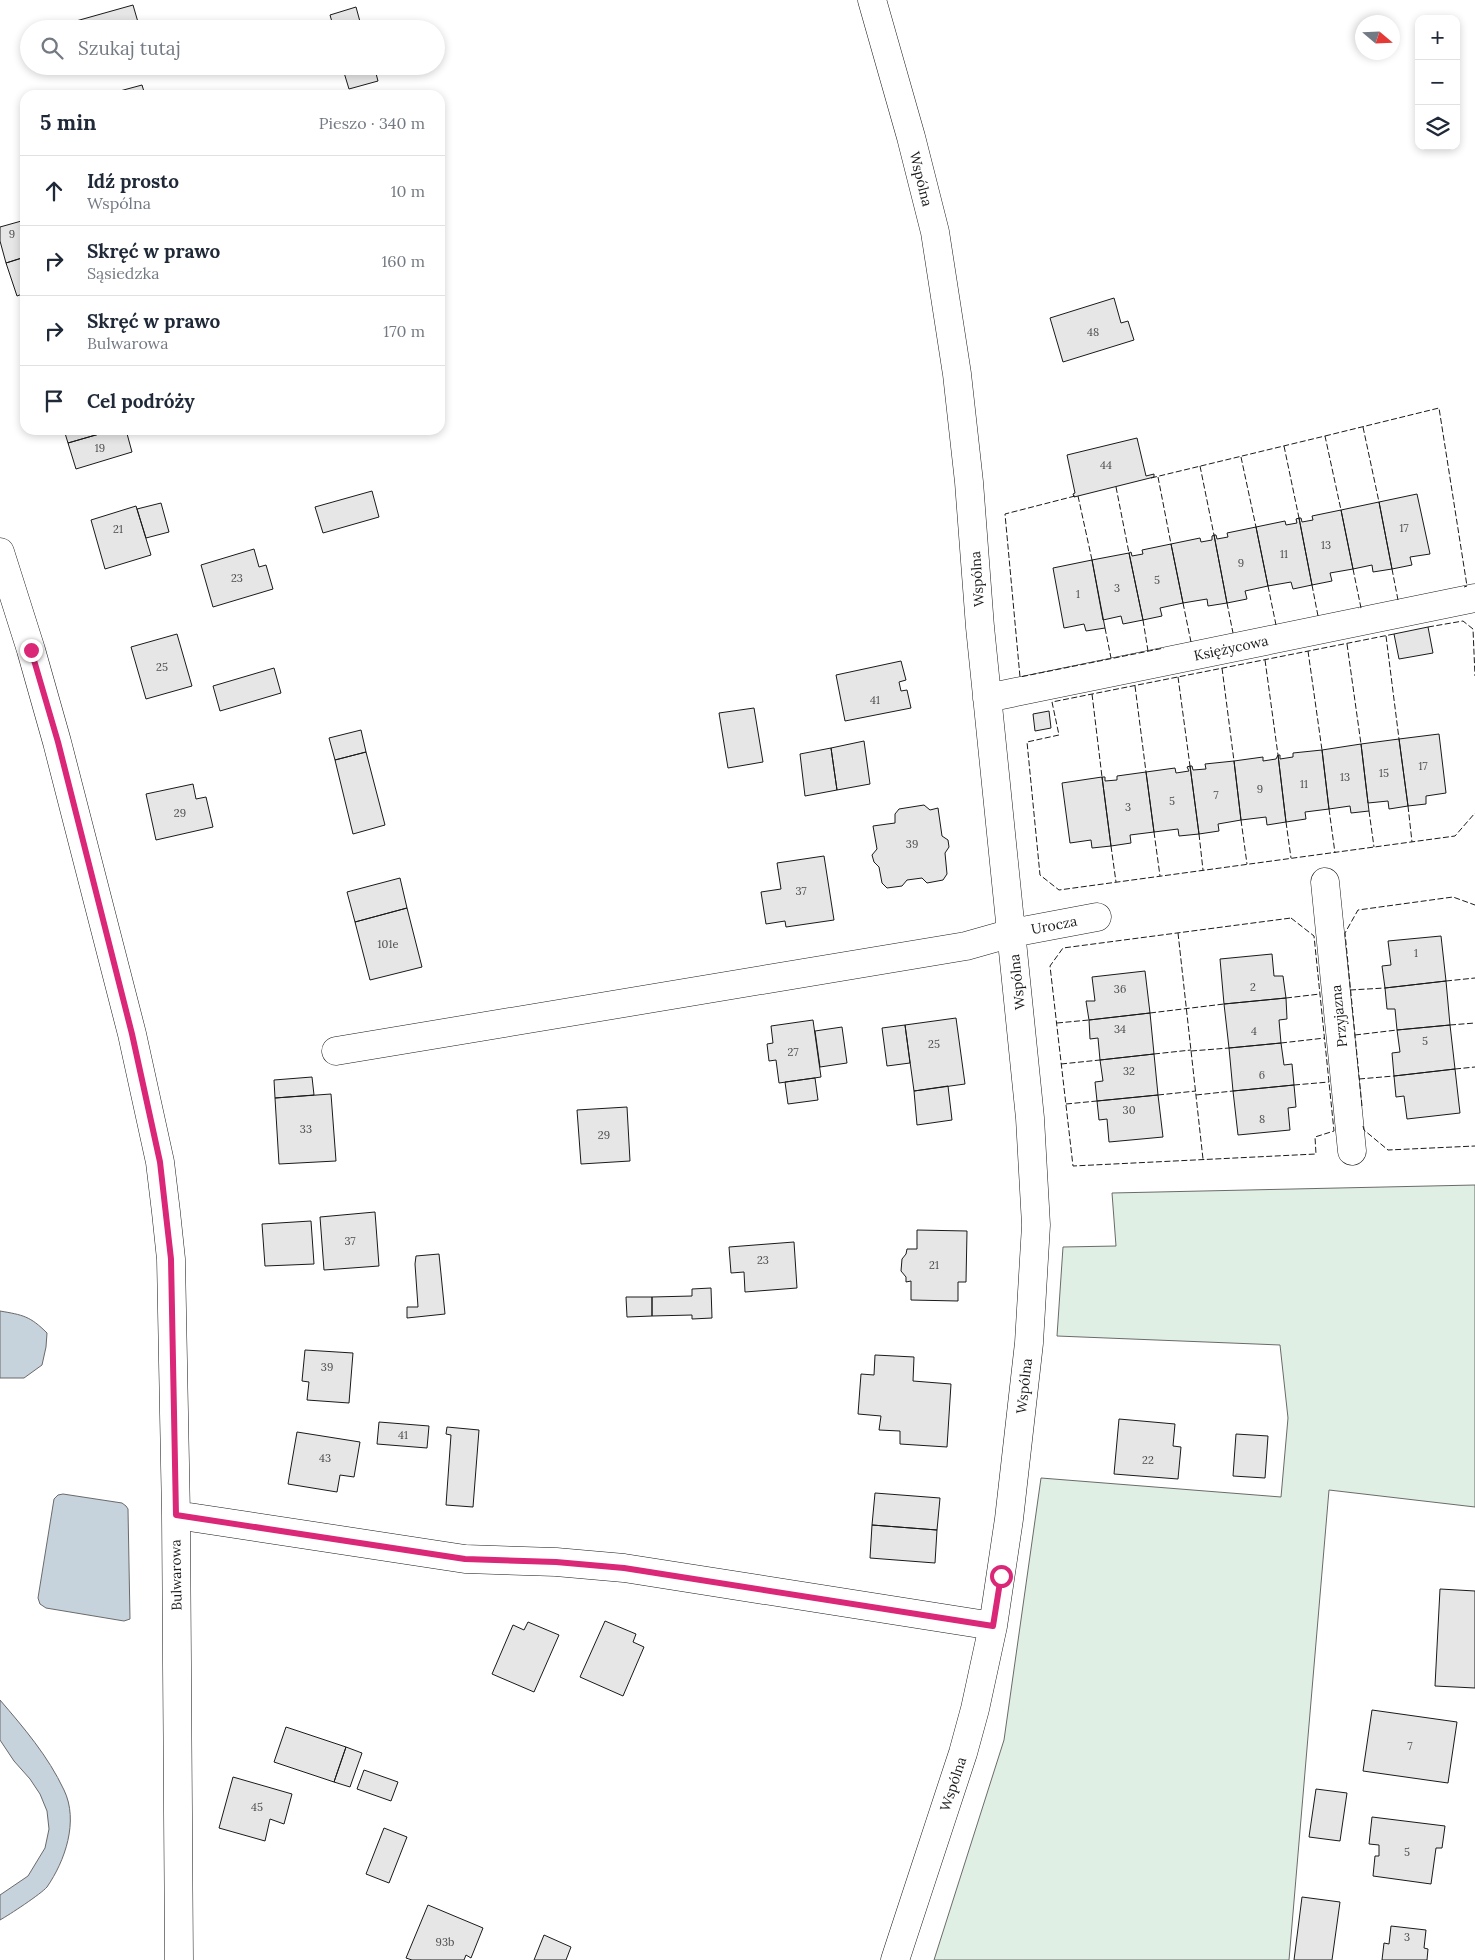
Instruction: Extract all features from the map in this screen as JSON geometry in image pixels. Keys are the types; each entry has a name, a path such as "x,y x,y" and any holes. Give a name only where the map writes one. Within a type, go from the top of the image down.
{"street":[{"name":"Wspólna","path":"872,0 935,232 947,306 969,482 988,698 1030,1118 1036,1225 1028,1343 1009,1519 993,1626 975,1709 963,1753 895,1960"},
{"name":"Bulwarowa","path":"0,552 58,742 132,1034 160,1162 171,1259 176,1515 179,1960"},
{"name":"Księżycowa","path":"988,698 1475,598"},
{"name":"Przyjazna","path":"1325,882 1352,1151"},
{"name":"Urocza","path":"336,1051 956,947 1012,933 1097,917"},
{"path":"176,1515 465,1559 556,1562 624,1568 993,1626"}],"green space":[{"path":"1475,1185 1475,1507 1329,1490 1289,1960 934,1960 1004,1740 1041,1478 1281,1497 1288,1418 1280,1345 1057,1336 1063,1247 1116,1246 1112,1193"}],"shaded area":[{"path":"0,1311 26,1317 47,1333 42,1365 24,1378 0,1378"},
{"path":"63,1494 122,1503 128,1509 130,1619 124,1621 46,1608 40,1604 38,1598 54,1499 58,1495"},
{"path":"0,1700 27,1732 58,1778 68,1802 70,1827 64,1853 54,1877 47,1887 0,1920 0,1895 28,1876 45,1848 49,1829 47,1811 40,1794 0,1740"}],"building":[{"path":"133,5 137,20 80,20"},
{"path":"356,7 360,20 331,20 330,15"},
{"path":"345,75 376,75 378,81 349,89"},
{"path":"142,85 144,90 124,90"},
{"path":"20,221 20,259 6,263 0,241 0,227"},
{"path":"20,259 20,295 17,296 6,263"},
{"path":"1114,298 1121,323 1128,321 1134,340 1063,362 1050,318"},
{"path":"66,435 96,435 68,443"},
{"path":"96,435 127,435 132,452 76,469 68,443"},
{"path":"1137,438 1146,476 1154,474 1154,477 1074,497 1073,494 1075,493 1067,455"},
{"path":"372,491 379,517 323,533 315,507"},
{"path":"1417,494 1430,554 1410,557 1412,565 1392,569 1379,502"},
{"path":"1379,502 1392,569 1373,572 1372,565 1353,569 1341,510"},
{"path":"161,503 169,532 146,538 137,509"},
{"path":"136,506 151,555 105,569 91,520"},
{"path":"1341,510 1353,569 1330,573 1332,581 1312,585 1299,518 1301,518 1302,522 1313,520 1312,516"},
{"path":"1299,518 1312,585 1293,589 1291,582 1268,586 1256,527 1285,521 1286,525 1297,523 1296,519"},
{"path":"1256,527 1268,586 1245,591 1247,599 1227,603 1214,535 1216,535 1217,539 1228,537 1227,533"},
{"path":"1214,535 1227,603 1208,606 1207,599 1183,603 1171,544 1200,538 1201,542 1212,540"},
{"path":"1171,544 1183,603 1160,608 1162,616 1143,620 1129,553 1131,552 1132,556 1143,554 1142,550"},
{"path":"254,549 259,567 266,565 273,589 213,607 201,565"},
{"path":"1129,553 1143,620 1123,624 1121,616 1103,620 1092,560"},
{"path":"1092,560 1105,628 1086,631 1084,624 1064,628 1053,568"},
{"path":"1428,627 1433,653 1399,659 1394,634"},
{"path":"177,634 192,686 146,699 131,647"},
{"path":"901,661 906,680 899,682 901,691 907,690 911,708 845,721 836,675"},
{"path":"274,668 281,693 220,711 213,686"},
{"path":"754,708 763,762 728,768 719,713"},
{"path":"1049,711 1051,728 1035,731 1033,714"},
{"path":"361,730 366,752 335,760 329,738"},
{"path":"1439,734 1446,793 1426,796 1426,804 1408,806 1399,739"},
{"path":"1399,739 1408,806 1389,809 1388,801 1368,803 1361,744"},
{"path":"864,741 870,784 837,790 831,748"},
{"path":"1361,744 1369,811 1351,813 1350,806 1329,809 1322,750"},
{"path":"831,748 837,790 805,796 800,754"},
{"path":"1322,750 1329,809 1305,812 1306,819 1286,822 1278,755 1280,755 1280,759 1293,757 1293,753"},
{"path":"366,752 385,825 353,834 335,760"},
{"path":"1278,755 1286,822 1267,825 1266,817 1241,820 1234,761 1263,757 1263,761 1276,759"},
{"path":"1234,761 1241,820 1218,824 1219,831 1199,834 1190,766 1192,766 1193,770 1206,769 1205,764"},
{"path":"1190,766 1199,834 1179,836 1178,829 1154,832 1146,772 1175,768 1176,773 1189,771 1187,767"},
{"path":"1146,772 1154,832 1130,835 1131,843 1111,846 1102,777 1105,777 1105,781 1117,780 1117,776"},
{"path":"1102,777 1111,846 1092,848 1091,840 1070,843 1062,783"},
{"path":"193,784 196,799 206,797 213,827 156,840 146,794"},
{"path":"924,805 930,810 938,808 942,836 948,840 949,847 945,853 947,874 943,880 927,883 922,878 907,880 902,886 887,888 882,883 879,867 874,862 872,855 877,849 873,826 895,823 895,814 899,809"},
{"path":"824,856 834,920 786,927 785,921 766,924 761,892 781,889 777,863"},
{"path":"400,878 407,908 355,922 347,892"},
{"path":"407,908 422,967 370,980 355,922"},
{"path":"1441,936 1446,981 1385,988 1382,966 1391,965 1388,941"},
{"path":"1272,954 1274,976 1283,976 1286,998 1224,1004 1220,959"},
{"path":"1145,971 1150,1013 1089,1020 1086,1001 1095,1001 1092,977"},
{"path":"1446,981 1450,1025 1397,1030 1395,1009 1387,1009 1385,988"},
{"path":"1286,998 1287,1019 1279,1020 1281,1043 1229,1048 1224,1004"},
{"path":"1150,1013 1154,1054 1100,1060 1098,1038 1090,1039 1089,1020"},
{"path":"956,1018 965,1084 914,1091 905,1025"},
{"path":"813,1020 821,1077 779,1083 776,1060 769,1061 767,1044 773,1043 771,1026"},
{"path":"905,1025 910,1063 887,1066 882,1028"},
{"path":"1450,1025 1455,1069 1394,1076 1392,1053 1400,1052 1397,1030"},
{"path":"842,1027 847,1063 820,1067 815,1031"},
{"path":"1281,1043 1284,1065 1292,1064 1294,1085 1233,1091 1229,1048"},
{"path":"1154,1054 1158,1095 1097,1101 1095,1082 1103,1081 1100,1060"},
{"path":"1455,1069 1460,1113 1407,1119 1404,1096 1396,1097 1394,1076"},
{"path":"312,1077 314,1095 275,1098 274,1080"},
{"path":"815,1078 818,1100 788,1104 785,1082"},
{"path":"1294,1085 1296,1107 1288,1108 1290,1130 1238,1135 1233,1091"},
{"path":"948,1086 952,1120 917,1125 914,1091"},
{"path":"331,1094 336,1161 279,1164 275,1098"},
{"path":"1158,1095 1163,1137 1109,1142 1107,1119 1099,1120 1097,1101"},
{"path":"627,1107 630,1161 581,1164 577,1110"},
{"path":"375,1212 379,1266 324,1270 320,1217"},
{"path":"311,1221 314,1264 265,1266 262,1224"},
{"path":"917,1230 967,1231 966,1282 958,1282 958,1301 911,1300 911,1281 906,1282 906,1277 901,1271 902,1259 907,1249 917,1249"},
{"path":"794,1242 797,1288 745,1292 744,1272 731,1273 729,1247"},
{"path":"439,1254 445,1314 407,1318 407,1307 418,1307 416,1256"},
{"path":"711,1288 712,1318 692,1319 692,1315 652,1316 652,1297 692,1296 692,1289"},
{"path":"626,1297 652,1297 652,1316 627,1317"},
{"path":"305,1350 353,1353 349,1403 307,1400 309,1382 302,1381"},
{"path":"875,1355 914,1357 913,1381 951,1384 947,1447 900,1444 900,1431 879,1430 881,1416 858,1414 861,1374 874,1375"},
{"path":"1119,1419 1175,1424 1173,1446 1181,1447 1178,1479 1114,1474"},
{"path":"379,1422 429,1426 427,1448 377,1444"},
{"path":"447,1427 479,1430 473,1507 446,1505 451,1435 446,1434"},
{"path":"297,1432 360,1442 354,1477 340,1475 337,1492 288,1484"},
{"path":"1236,1434 1268,1436 1265,1478 1233,1476"},
{"path":"875,1493 940,1498 937,1530 872,1525"},
{"path":"872,1525 937,1530 935,1563 870,1558"},
{"path":"1440,1589 1475,1591 1475,1688 1435,1686"},
{"path":"605,1621 636,1634 633,1642 644,1647 623,1696 580,1677"},
{"path":"528,1622 559,1635 534,1692 492,1674 513,1625 524,1630"},
{"path":"1372,1710 1457,1722 1448,1783 1363,1771"},
{"path":"286,1727 346,1747 334,1782 274,1762"},
{"path":"346,1747 362,1753 350,1787 334,1782"},
{"path":"364,1770 398,1782 391,1801 357,1789"},
{"path":"233,1777 292,1794 284,1824 270,1819 265,1841 219,1828"},
{"path":"1316,1789 1347,1793 1340,1841 1309,1837"},
{"path":"1372,1817 1445,1826 1442,1848 1436,1848 1431,1884 1373,1876 1375,1856 1379,1856 1379,1845 1369,1844"},
{"path":"384,1828 407,1837 389,1883 366,1874"},
{"path":"1302,1897 1340,1902 1332,1960 1294,1960"},
{"path":"428,1905 483,1928 471,1958 466,1955 464,1960 412,1960 406,1958"},
{"path":"1391,1926 1426,1930 1424,1948 1428,1949 1427,1960 1382,1960 1384,1943 1389,1944"},
{"path":"544,1935 571,1947 566,1960 534,1960"}],"fence":[{"path":"1325,436 1439,408 1467,586 1464,587"},
{"path":"1363,427 1379,502"},
{"path":"1151,478 1325,436 1341,510"},
{"path":"1284,446 1299,518"},
{"path":"1241,457 1256,527"},
{"path":"1200,466 1214,535"},
{"path":"1158,477 1171,544"},
{"path":"1116,487 1129,553"},
{"path":"1075,496 1005,514 1020,677 1164,648"},
{"path":"1078,496 1092,560"},
{"path":"1353,569 1361,608 1358,608"},
{"path":"1392,569 1398,600"},
{"path":"1312,585 1318,616"},
{"path":"1268,586 1276,625"},
{"path":"1183,603 1191,642"},
{"path":"1227,603 1233,633"},
{"path":"1143,620 1148,651"},
{"path":"1428,627 1463,621 1473,629 1475,676"},
{"path":"1105,628 1111,658"},
{"path":"1394,634 1052,702 1059,735 1027,742 1040,875 1059,890 1455,836 1475,813"},
{"path":"1386,636 1399,739"},
{"path":"1347,644 1361,744"},
{"path":"1308,651 1322,750"},
{"path":"1265,660 1278,755"},
{"path":"1222,668 1234,761"},
{"path":"1178,677 1190,766"},
{"path":"1135,686 1146,772"},
{"path":"1092,694 1102,777"},
{"path":"1408,806 1412,842"},
{"path":"1329,809 1335,853"},
{"path":"1369,811 1374,847"},
{"path":"1241,820 1247,864"},
{"path":"1286,822 1291,858"},
{"path":"1154,832 1160,876"},
{"path":"1199,834 1203,870"},
{"path":"1111,846 1116,882"},
{"path":"1362,1106 1345,933 1358,910 1453,897 1475,905"},
{"path":"1291,918 1314,936 1334,1131 1315,1137 1316,1154 1073,1166 1050,966 1063,948 1291,918"},
{"path":"1178,933 1203,1159"},
{"path":"1446,981 1475,978"},
{"path":"1350,990 1385,988"},
{"path":"1286,998 1320,994"},
{"path":"1150,1013 1224,1004"},
{"path":"1057,1023 1089,1020"},
{"path":"1450,1025 1475,1023"},
{"path":"1355,1035 1397,1030"},
{"path":"1281,1043 1325,1038"},
{"path":"1191,1051 1229,1048"},
{"path":"1154,1054 1191,1050"},
{"path":"1061,1064 1100,1060"},
{"path":"1455,1069 1475,1067"},
{"path":"1359,1079 1394,1076"},
{"path":"1294,1085 1329,1082"},
{"path":"1158,1095 1196,1091"},
{"path":"1196,1095 1233,1091"},
{"path":"1066,1104 1097,1101"},
{"path":"1363,1126 1364,1130 1388,1150 1475,1146"}],"route":[{"path":"31,650 58,742 132,1034 160,1162 171,1259 176,1515 465,1559 556,1562 624,1568 993,1626 1001,1576"}]}
